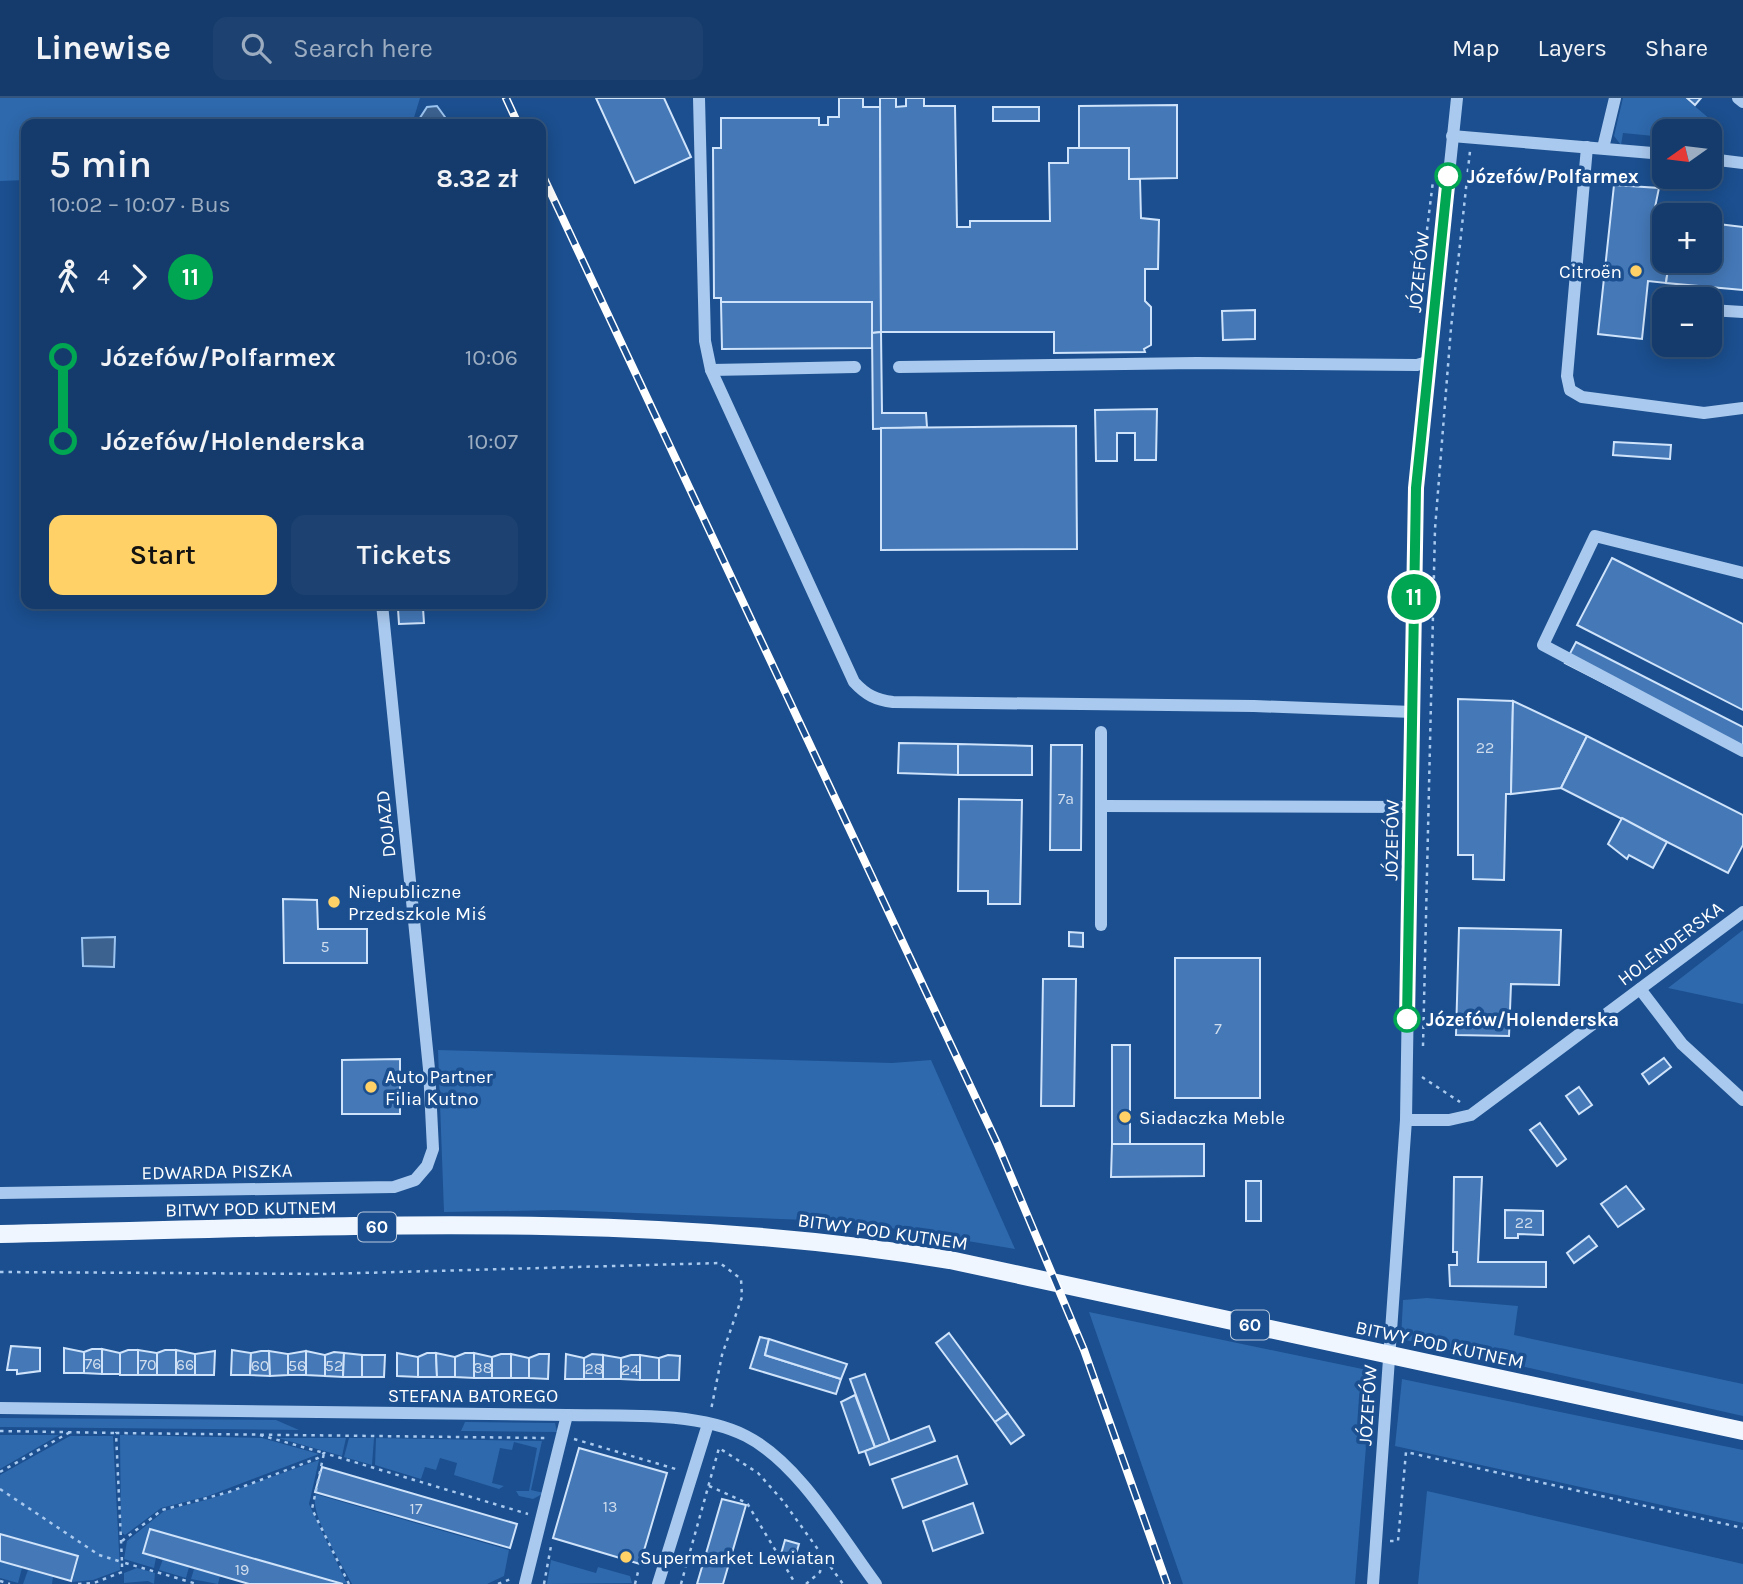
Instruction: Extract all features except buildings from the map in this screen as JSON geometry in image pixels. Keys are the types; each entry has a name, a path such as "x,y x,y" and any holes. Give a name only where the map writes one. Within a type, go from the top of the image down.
{"main road":[{"name":"BITWY POD KUTNEM","path":"0,1234 591,1225 863,1245 950,1260 1743,1431"}],"street":[{"path":"699,98 705,341 711,370 853,682 864,693 880,701 894,702 1254,706 1412,712"},
{"name":"JÓZEFÓW","path":"1373,1584 1406,1119 1416,488 1427,362 1457,98"},
{"path":"1603,148 1615,98"},
{"path":"1738,98 1743,102"},
{"path":"1452,136 1652,153"},
{"path":"1587,147 1567,376 1570,390 1582,397 1704,413 1743,408"},
{"path":"1722,160 1743,163"},
{"path":"1722,311 1743,312"},
{"path":"899,367 1197,363 1417,365 1427,362"},
{"path":"711,370 855,367"},
{"path":"1743,573 1595,536 1543,645 1743,751"},
{"name":"DOJAZD","path":"383,609 429,1069 433,1149 427,1166"},
{"path":"1101,732 1101,925"},
{"path":"1102,806 1411,807"},
{"name":"HOLENDERSKA","path":"1406,1119 1449,1120 1471,1115 1743,912"},
{"path":"1640,989 1682,1044 1743,1100"},
{"name":"EDWARDA PISZKA","path":"0,1193 394,1187 415,1180 427,1166"},
{"name":"STEFANA BATOREGO","path":"0,1408 659,1417 708,1424 746,1436 782,1462 876,1584"},
{"path":"525,1584 567,1415"},
{"path":"658,1584 708,1424"}],"path":[{"path":"1419,1057 1423,1046 1427,955 1435,529 1451,328 1471,138"},
{"path":"0,1272 324,1274 720,1263 741,1279 742,1297 722,1355 708,1424"},
{"path":"0,1431 561,1438 692,1474"},
{"path":"0,1472 70,1432"},
{"path":"78,1584 94,1583 122,1572 116,1433"},
{"path":"256,1434 525,1511 531,1519"},
{"path":"681,1584 719,1448 758,1473 783,1501 843,1584"},
{"path":"1376,1541 1398,1541 1406,1452 1743,1528"},
{"path":"122,1541 162,1510 229,1492 318,1458 324,1453"},
{"path":"324,1453 313,1509 349,1584"},
{"path":"709,1486 747,1503 795,1583"},
{"path":"0,1489 99,1555 197,1584"},
{"path":"544,1584 551,1546"},
{"path":"806,1584 820,1572 823,1557"},
{"path":"635,1584 638,1572"},
{"path":"0,1581 10,1584"}],"shaded area":[{"path":"0,98 420,98 414,119 21,119 21,180 0,181"},
{"path":"1623,98 1685,98 1710,119 1652,119 1652,136 1623,133 1621,145 1614,136"},
{"path":"437,106 446,119 419,119 427,107"},
{"path":"1743,930 1743,1004 1668,988"},
{"path":"115,937 114,967 83,966 82,938"},
{"path":"438,1050 892,1063 931,1060 1015,1249 855,1222 561,1210 444,1212"},
{"path":"1427,1298 1518,1306 1514,1335 1743,1384 1743,1416 1401,1339 1403,1300"},
{"path":"1089,1312 1372,1371 1355,1584 1183,1584"},
{"path":"1402,1379 1743,1450 1743,1523 1395,1446"},
{"path":"0,1418 276,1420 299,1430 0,1427"},
{"path":"465,1422 555,1423 557,1432 461,1431"},
{"path":"0,1435 59,1435 0,1469"},
{"path":"120,1435 262,1438 319,1454 208,1496 161,1508 125,1535 121,1532"},
{"path":"70,1436 113,1436 120,1570 93,1580 72,1582 79,1556 0,1533 0,1475"},
{"path":"278,1438 346,1438 342,1456"},
{"path":"349,1438 374,1438 372,1465 344,1457"},
{"path":"376,1438 542,1441 531,1490 544,1493 533,1499 519,1496 516,1491 529,1491 537,1448 514,1442 512,1450 500,1448 492,1483 504,1486 499,1489 454,1475 457,1463 440,1458 436,1470 425,1467 421,1479 375,1465"},
{"path":"319,1460 309,1504 347,1584 150,1529 142,1553 156,1558 154,1568 124,1559 127,1541 164,1511 213,1498"},
{"path":"1427,1491 1743,1564 1743,1584 1418,1584"},
{"path":"315,1494 509,1550 504,1576 487,1584 352,1584 322,1527"},
{"path":"163,1559 189,1567 186,1578 159,1570"},
{"path":"551,1560 596,1573 598,1567 630,1576 632,1583 547,1584"},
{"path":"0,1561 22,1568 18,1583 0,1578"},
{"path":"137,1568 155,1573 154,1584 148,1581 124,1583 124,1573"},
{"path":"194,1569 220,1576 218,1584 191,1579"},
{"path":"28,1570 53,1577 52,1584 23,1584"}],"railway":[{"path":"506,98 516,119"},
{"path":"546,183 997,1143 1084,1350 1167,1584"}],"bus line":[{"name":"11","path":"1407,1019 1416,488 1448,176"}],"place":[{"name":"Józefów/Polfarmex","path":"1448,176"},
{"name":"Citroën","path":"1636,271"},
{"name":"Niepubliczne Przedszkole Miś","path":"334,902"},
{"name":"Józefów/Holenderska","path":"1407,1019"},
{"name":"Auto Partner Filia Kutno","path":"371,1087"},
{"name":"Siadaczka Meble","path":"1125,1117"},
{"name":"Supermarket Lewiatan","path":"626,1557"}]}
